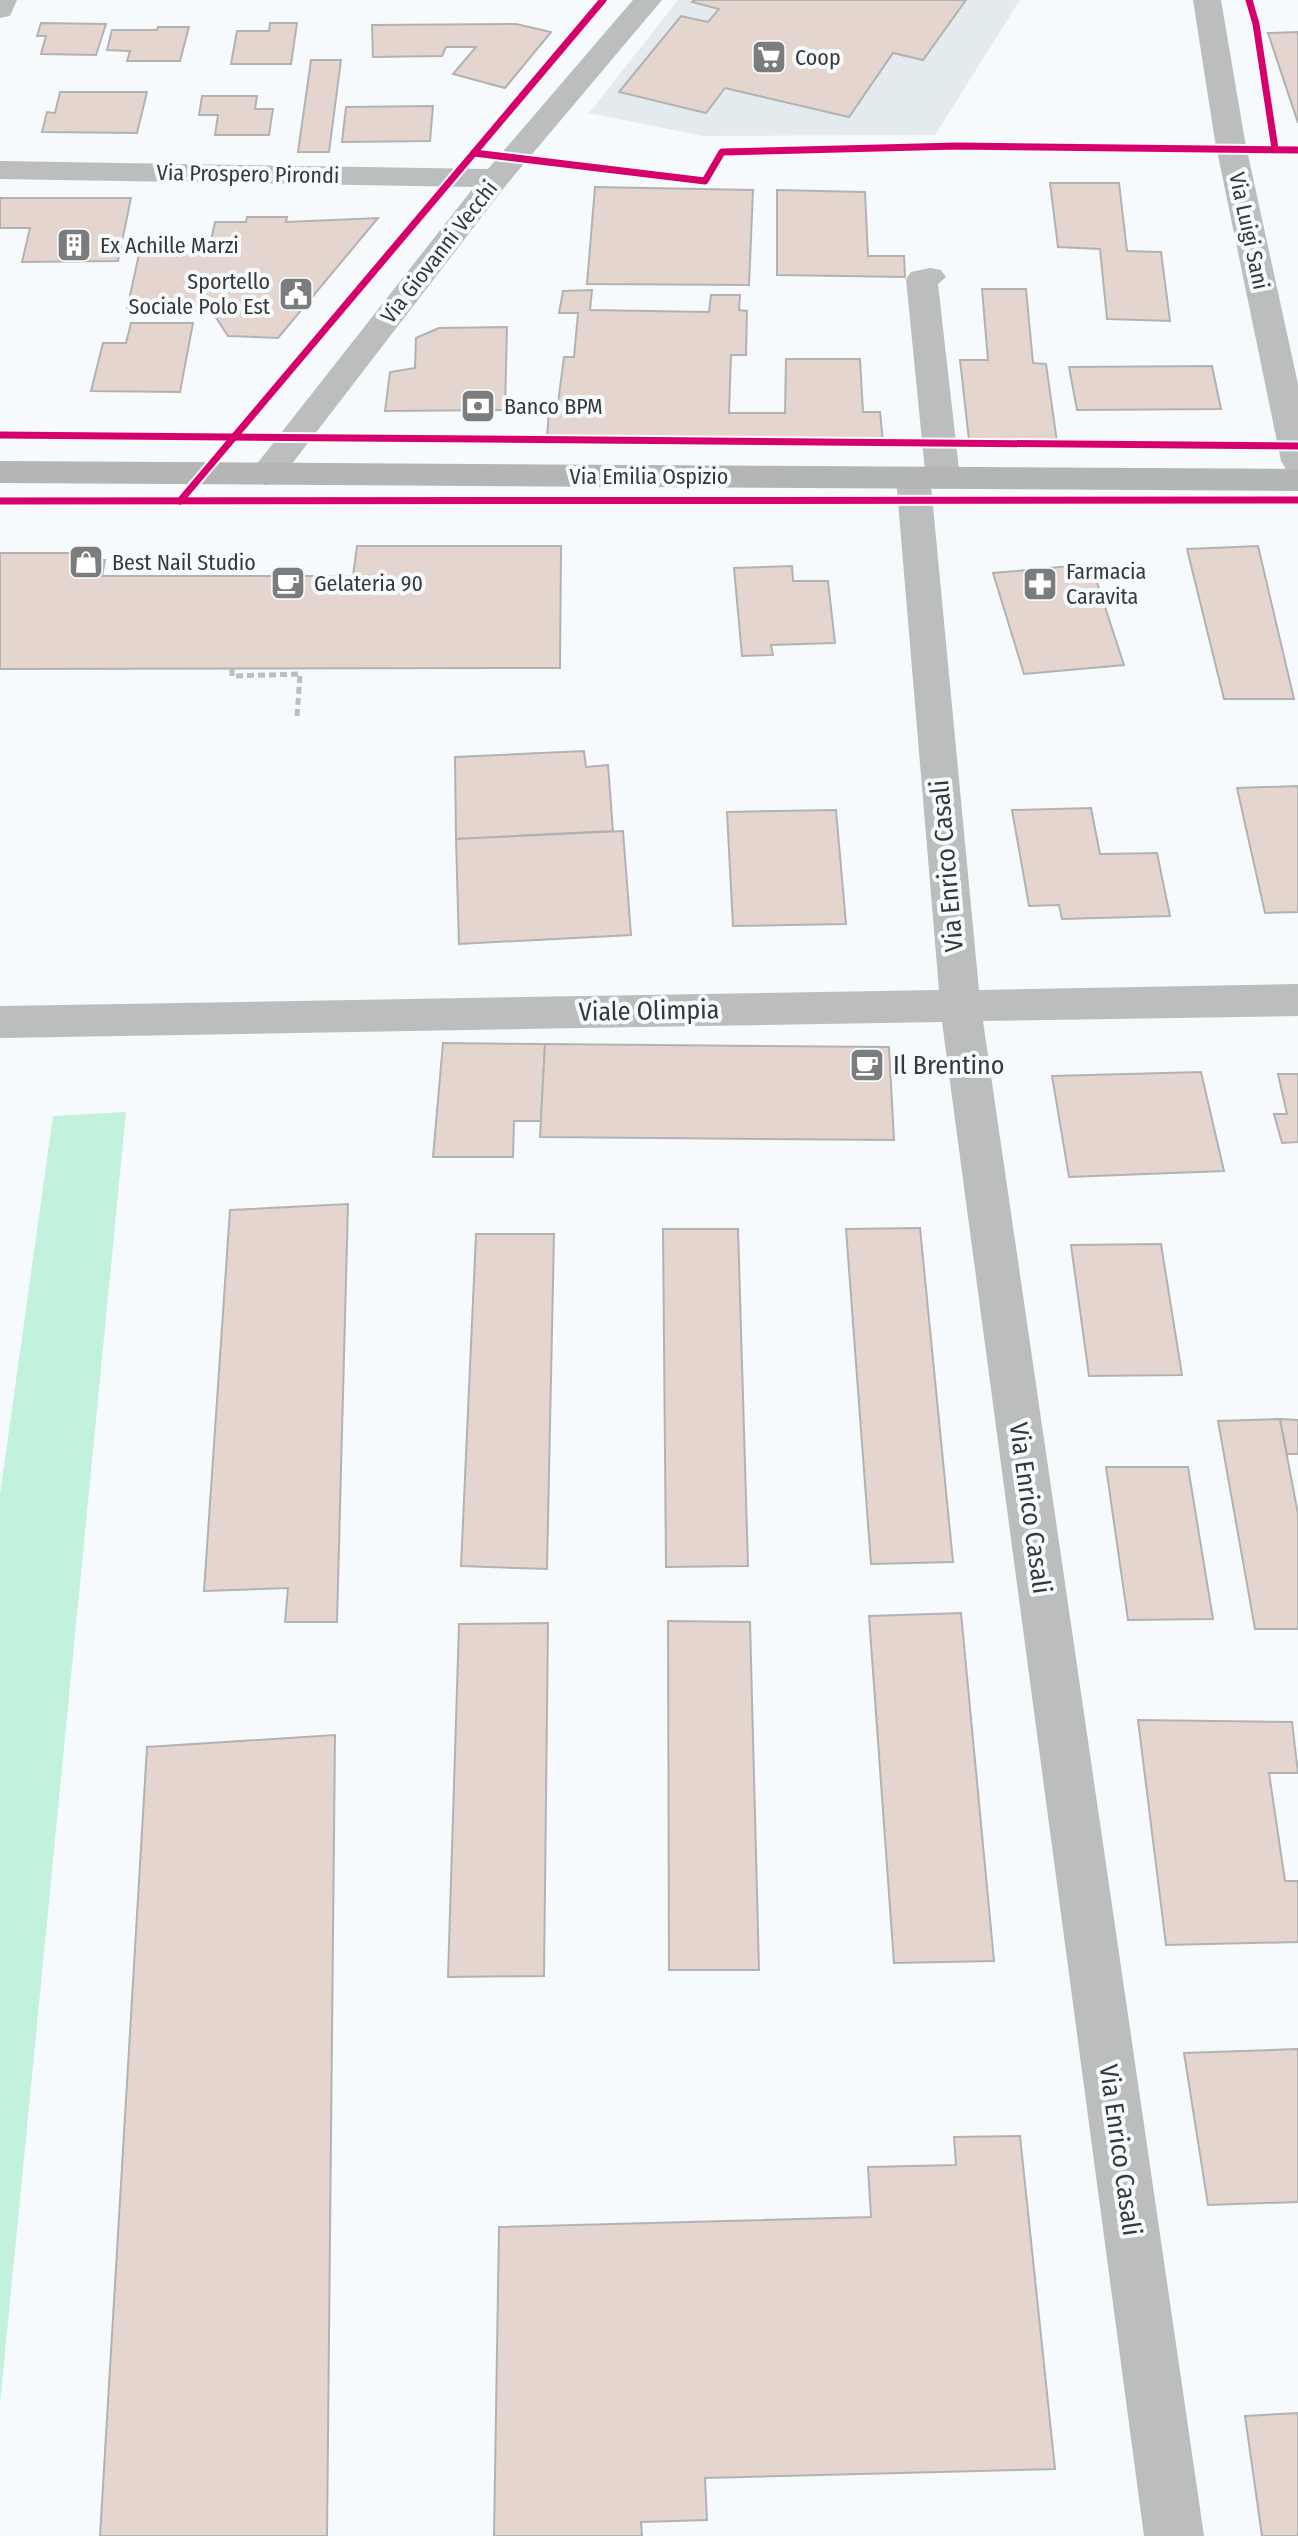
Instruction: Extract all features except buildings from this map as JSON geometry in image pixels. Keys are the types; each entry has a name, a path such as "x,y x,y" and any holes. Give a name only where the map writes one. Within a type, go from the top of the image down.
{"main road":[{"name":"Via Emilia Ospizio","path":"0,472 1298,480"}],"street":[{"path":"0,10 3,0"},
{"name":"Via Giovanni Vecchi","path":"266,474 496,178 648,0"},
{"name":"Via Luigi Sani","path":"1207,0 1230,141 1298,461"},
{"name":"Via Prospero Pirondi","path":"0,170 496,178"},
{"name":"Via Enrico Casali","path":"930,277 922,279 928,478 960,1004 1174,2536"},
{"name":"Viale Olimpia","path":"0,1022 1298,1000"}],"path":[{"path":"232,669 232,676 300,674 297,717"}],"shaded area":[{"path":"678,0 1020,0 935,135 703,136 589,113"}],"green space":[{"path":"126,1112 0,2404 0,1495 53,1116"}],"cycle path":[{"path":"180,501 603,0"},
{"path":"1249,0 1256,24 1275,149"},
{"path":"474,153 705,181 722,152 957,146 1298,150"},
{"path":"0,435 1298,446"},
{"path":"0,501 1298,500"}],"place":[{"name":"Coop","path":"769,57"},
{"name":"Ex Achille Marzi","path":"74,245"},
{"name":"Sportello Sociale Polo Est","path":"296,294"},
{"name":"Banco BPM","path":"478,406"},
{"name":"Best Nail Studio","path":"86,562"},
{"name":"Gelateria 90","path":"288,583"},
{"name":"Farmacia Caravita","path":"1040,584"},
{"name":"Il Brentino","path":"867,1065"}]}
